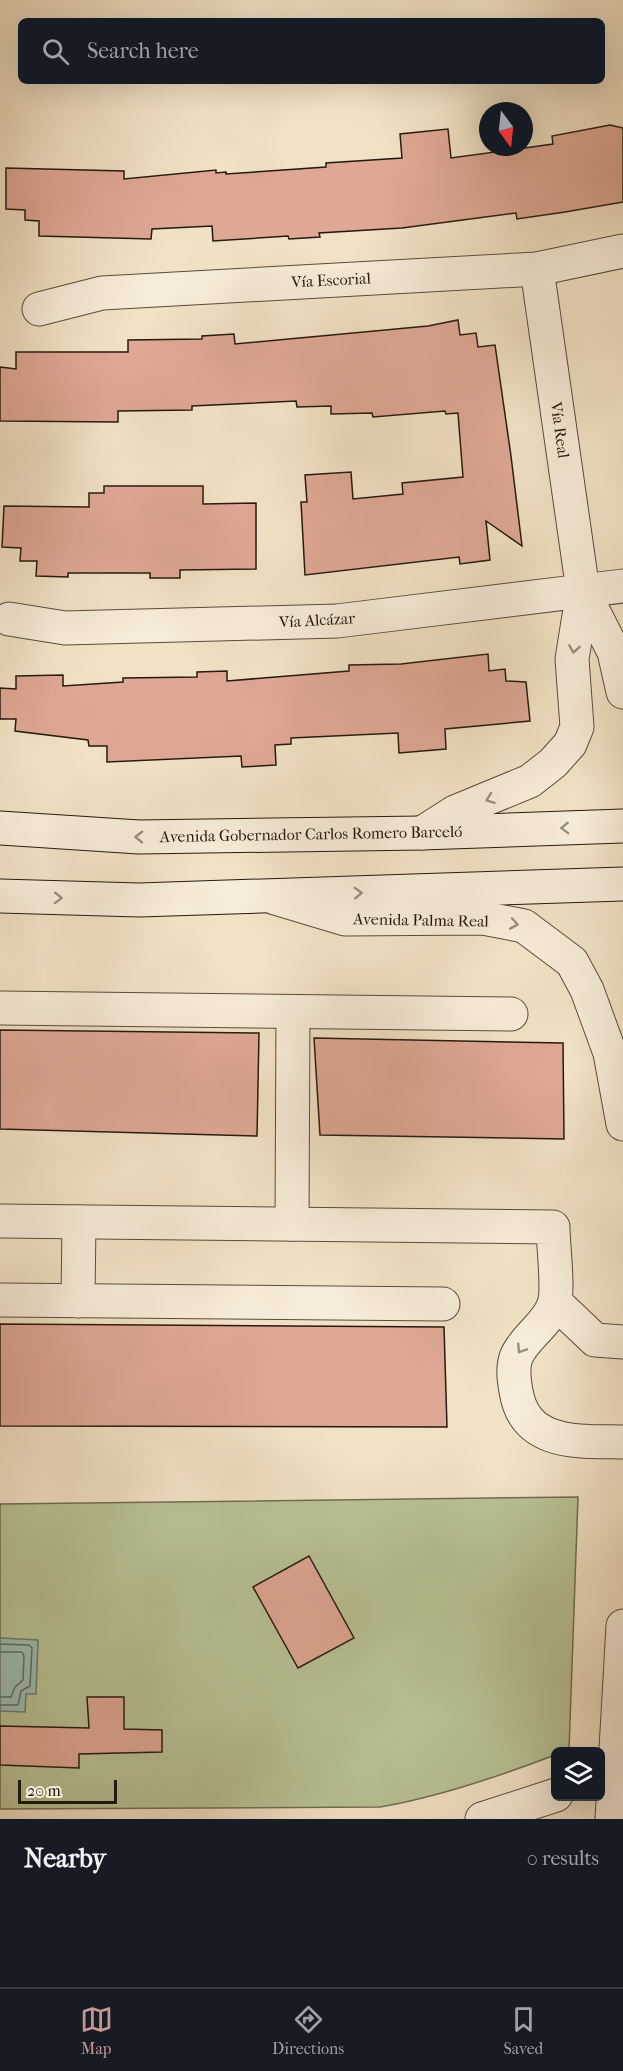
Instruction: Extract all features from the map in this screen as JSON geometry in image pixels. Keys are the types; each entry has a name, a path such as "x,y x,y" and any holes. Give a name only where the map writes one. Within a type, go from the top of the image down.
{"street":[{"name":"Vía Escorial","path":"39,309 102,293 537,269 623,251"},
{"name":"Vía Real","path":"537,269 583,591"},
{"name":"Vía Alcázar","path":"9,619 65,628 338,621 623,586"},
{"path":"583,591 614,652 623,692"},
{"path":"422,832 454,812 530,781 553,763 570,744 577,727 572,659 583,591"},
{"name":"Avenida Gobernador Carlos Romero Barceló","path":"0,828 139,837 422,832 623,825"},
{"path":"0,896 139,900 623,884"},
{"name":"Avenida Palma Real","path":"271,897 345,919 483,918 524,926 572,962 587,990 610,1053 623,1124"},
{"path":"0,1008 511,1014"},
{"path":"292,1224 293,1012"},
{"path":"0,1221 553,1227 555,1302 549,1316 531,1334 516,1357 513,1377 517,1400 530,1422 549,1436 569,1441 623,1442"},
{"path":"78,1300 79,1222"},
{"path":"0,1300 443,1304"},
{"path":"555,1302 594,1340 623,1342"},
{"path":"612,1819 612,1782 623,1626"},
{"path":"482,1819 551,1796"}],"green space":[{"path":"578,1497 569,1747 551,1747 551,1757 469,1785 424,1798 380,1807 0,1809 0,1504"}],"water":[{"path":"0,1638 38,1640 36,1694 26,1694 25,1712 0,1711"}],"building":[{"path":"610,125 623,128 623,202 517,219 516,213 402,228 319,233 320,237 289,239 288,236 213,241 212,226 152,229 151,239 39,236 39,221 25,220 25,210 6,209 6,168 124,171 124,179 216,170 216,173 226,172 226,174 326,167 326,163 402,158 400,134 448,129 451,158 479,154 479,156 533,156 533,147 553,144 552,136"},
{"path":"458,320 460,335 476,333 478,347 495,345 511,456 522,546 486,521 490,560 460,564 459,557 305,575 301,502 307,502 305,475 351,472 353,499 403,494 402,483 463,477 458,413 446,414 445,411 373,417 372,413 331,414 331,406 297,407 296,401 192,406 192,410 118,411 118,422 0,421 0,367 16,369 16,352 128,352 128,340 202,339 202,336 234,334 235,344 428,326"},
{"path":"104,486 203,486 203,504 256,503 256,569 180,570 180,578 150,578 150,573 68,573 68,577 36,576 37,561 20,561 21,548 2,547 4,506 89,507 89,493 104,493"},
{"path":"488,654 489,671 505,669 506,681 526,682 530,721 445,729 446,749 399,753 398,733 291,738 291,744 275,745 276,765 242,767 241,756 107,762 107,746 89,746 88,740 15,731 16,719 0,719 0,688 16,689 16,676 63,675 63,686 123,682 123,678 197,677 197,672 227,671 227,681 349,671 349,665 401,664"},
{"path":"0,1030 259,1033 257,1136 0,1129"},
{"path":"314,1038 563,1043 564,1139 320,1135"},
{"path":"0,1324 444,1327 447,1427 0,1426"},
{"path":"309,1556 354,1638 298,1668 253,1587"},
{"path":"87,1697 124,1697 124,1729 162,1730 162,1752 79,1754 79,1768 0,1765 0,1726 89,1728"}]}
